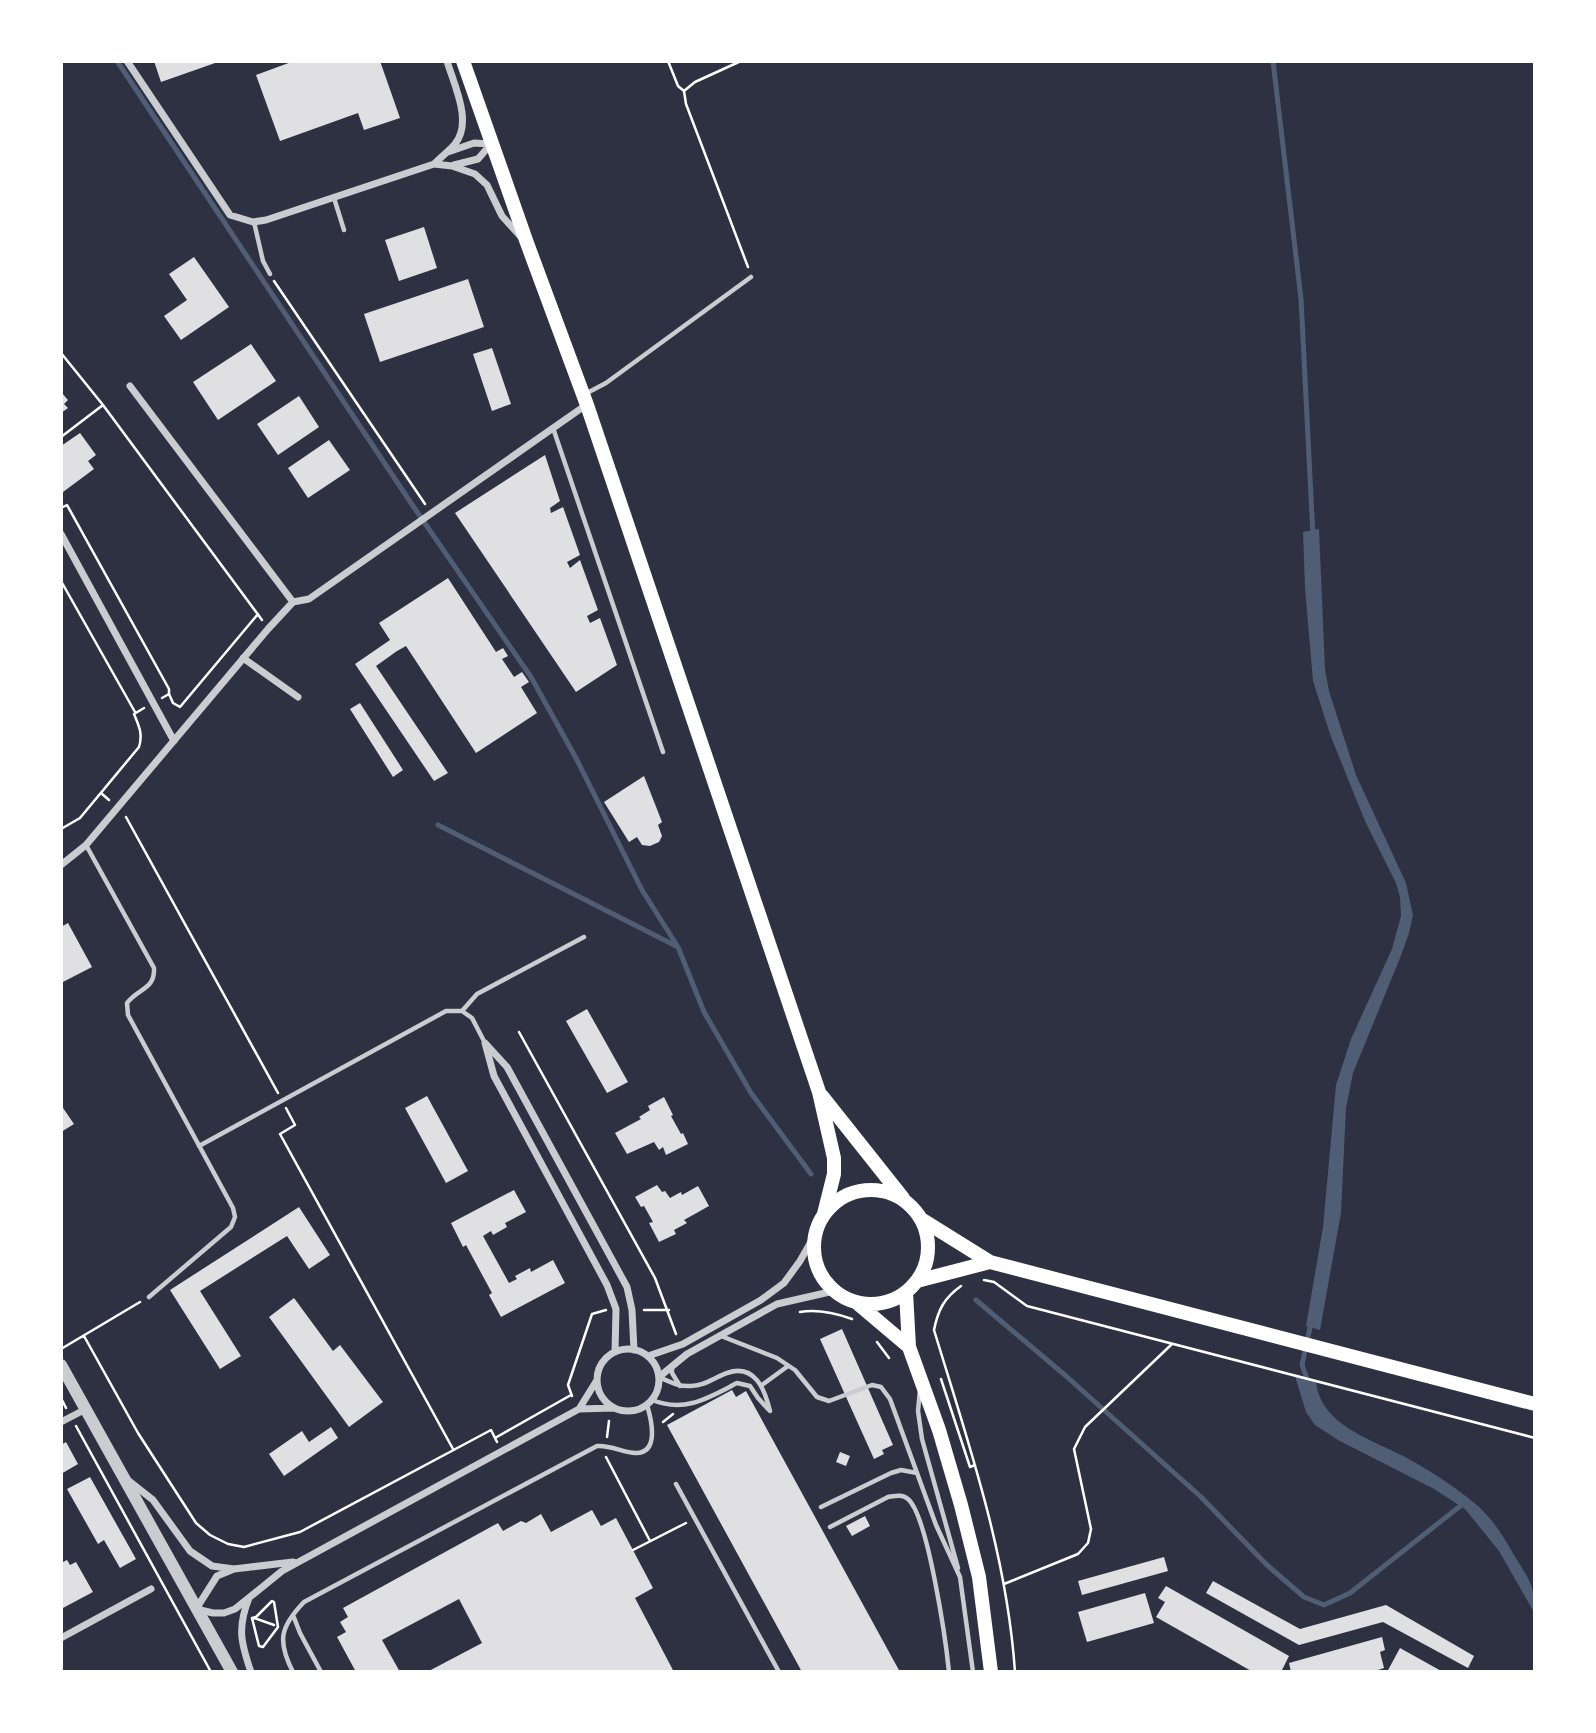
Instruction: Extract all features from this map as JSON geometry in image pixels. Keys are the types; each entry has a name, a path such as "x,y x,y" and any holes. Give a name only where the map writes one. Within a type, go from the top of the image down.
{"main road":[{"path":"463,61 585,400 819,1092 834,1158 834,1174 824,1214 816,1233 814,1249 817,1264 834,1291 857,1303 909,1347"},
{"path":"819,1092 921,1219 990,1262 1535,1404"},
{"path":"824,1214 841,1199 862,1191 878,1190 906,1202"},
{"path":"857,1303 883,1303 906,1293 918,1281 928,1250 927,1234 921,1219"},
{"path":"918,1281 990,1262"},
{"path":"906,1293 909,1347 958,1493 979,1577 991,1672"}],"street":[{"path":"127,61 230,215 254,222 266,220 435,164 475,173 487,185 502,216 527,243"},
{"path":"435,164 456,143 462,126 460,103 447,61"},
{"path":"445,153 474,143 491,144"},
{"path":"452,166 478,159 491,144"},
{"path":"130,386 293,602"},
{"path":"61,865 86,845 293,602 310,599 553,427 585,400"},
{"path":"61,534 174,741"},
{"path":"243,658 298,697"},
{"path":"485,1042 507,1067 627,1287 635,1350"},
{"path":"485,1042 494,1076 607,1285 616,1308 615,1352"},
{"path":"541,1166 557,1157"},
{"path":"567,1213 583,1205"},
{"path":"648,1356 680,1345 761,1300 784,1283 816,1233"},
{"path":"659,1377 687,1354 777,1304 834,1291"},
{"path":"196,1609 225,1613 235,1609 259,1588 300,1560 579,1409 614,1408 635,1411 650,1403 657,1392 659,1377 653,1362 648,1356 635,1350 615,1352 602,1363 597,1378 579,1409"},
{"path":"61,1365 232,1672"},
{"path":"597,1378 601,1396 614,1408"},
{"path":"61,1422 86,1409"},
{"path":"122,1475 153,1500 190,1550 212,1566 233,1569 300,1560"},
{"path":"196,1609 216,1576 233,1569"},
{"path":"61,1638 151,1590"},
{"path":"249,1598 240,1633 251,1672"}],"lane":[{"path":"334,198 344,230"},
{"path":"254,222 263,261 270,274"},
{"path":"585,400 751,277"},
{"path":"553,427 663,752"},
{"path":"86,845 154,968 154,978 149,986 133,995 127,1003 128,1016 233,1208 235,1217 231,1227 149,1297"},
{"path":"461,1011 477,994 584,937"},
{"path":"199,1146 446,1011 461,1011 472,1018 485,1042"},
{"path":"720,1336 759,1350 795,1370 817,1397 829,1401 872,1385 881,1388 890,1399 946,1551 960,1577"},
{"path":"672,1366 672,1373 681,1386"},
{"path":"762,1385 788,1366"},
{"path":"293,1672 282,1644 284,1628 292,1614 304,1602 597,1446 635,1453 643,1451 650,1444 650,1403 696,1404 737,1383 750,1386 770,1411 762,1385 750,1373 742,1370 727,1373 703,1385 681,1386 659,1377"},
{"path":"921,1379 918,1411 922,1439 960,1577 973,1672"},
{"path":"821,1507 901,1469 918,1474"},
{"path":"676,1484 779,1672"},
{"path":"830,1527 888,1497 898,1495 907,1498 915,1507 931,1562 946,1637 949,1672"},
{"path":"292,1614 321,1672"}],"path":[{"path":"668,61 678,86 684,91 686,104 751,277"},
{"path":"684,91 695,82 741,61"},
{"path":"270,274 430,514"},
{"path":"61,353 103,405 268,629"},
{"path":"61,437 103,405"},
{"path":"61,508 67,505 169,689 173,703 180,707 258,614"},
{"path":"61,581 135,713 142,738 139,747 80,818 61,829"},
{"path":"135,713 169,694"},
{"path":"101,793 126,816 295,1125 280,1134 453,1449"},
{"path":"519,1032 655,1279 680,1345"},
{"path":"982,1280 994,1282 1027,1306 1535,1438"},
{"path":"965,1284 949,1295 943,1303 934,1330 975,1465 1004,1584 1015,1672"},
{"path":"61,1349 149,1297"},
{"path":"579,1409 568,1384 592,1314 616,1308"},
{"path":"632,1310 668,1310"},
{"path":"790,1314 812,1310 837,1314 855,1321"},
{"path":"872,1334 889,1358"},
{"path":"84,1336 138,1433 196,1523 210,1535 228,1544 244,1546 300,1532 491,1430 502,1451"},
{"path":"1004,1584 1078,1555 1088,1543 1091,1529 1074,1449 1085,1427 1172,1344"},
{"path":"941,1380 970,1467 975,1465"},
{"path":"495,1438 571,1395"},
{"path":"61,1398 211,1672"},
{"path":"652,1426 673,1416 674,1405"},
{"path":"609,1421 605,1446 607,1461 650,1541"},
{"path":"633,1550 695,1518"},
{"path":"274,1602 278,1627 263,1647 259,1646 252,1618 274,1602"},
{"path":"252,1618 278,1627"}],"water":[{"path":"1319,529 1325,669 1329,691 1356,775 1406,883 1413,915 1400,958 1353,1073 1346,1108 1341,1213 1320,1330 1306,1326 1323,1227 1336,1085 1351,1039 1392,949 1401,916 1396,883 1365,821 1331,737 1313,681 1303,532"},
{"path":"1295,1376 1316,1381 1327,1409 1349,1429 1431,1472 1479,1507 1500,1533 1527,1577 1534,1596 1535,1614 1499,1551 1465,1509 1434,1489 1338,1440 1315,1425 1306,1412"}],"building":[{"path":"154,61 218,61 218,62 161,82"},
{"path":"294,61 380,61 400,118 364,130 358,113 280,141 256,75"},
{"path":"424,227 437,268 399,281 385,240"},
{"path":"194,257 229,307 181,340 164,316 187,300 169,274"},
{"path":"468,279 484,327 380,362 364,314"},
{"path":"251,344 276,381 218,420 193,382"},
{"path":"492,348 511,404 492,411 473,354"},
{"path":"61,392 68,400 64,404 68,408 61,413"},
{"path":"299,396 319,427 278,455 257,424"},
{"path":"80,433 96,455 88,461 94,469 63,492 61,446"},
{"path":"329,440 350,470 308,498 288,468"},
{"path":"545,455 560,501 550,508 551,513 563,507 580,555 567,562 570,568 580,560 598,610 587,616 590,623 600,618 617,665 576,692 455,513"},
{"path":"448,578 496,652 503,648 508,656 502,659 514,677 522,672 529,682 521,687 537,713 476,753 406,646 397,651 376,666 448,773 434,781 355,664 390,640 379,623"},
{"path":"360,703 403,770 393,777 350,709"},
{"path":"644,776 662,822 658,825 662,836 659,842 650,846 642,845 637,837 629,842 604,802"},
{"path":"68,923 92,967 61,983 61,927"},
{"path":"587,1009 628,1082 607,1093 566,1021"},
{"path":"427,1096 468,1171 446,1183 405,1108"},
{"path":"664,1097 673,1115 671,1116 688,1144 666,1155 663,1147 659,1150 654,1142 627,1154 615,1133 641,1119 639,1117 650,1110 648,1106"},
{"path":"61,1105 74,1124 61,1132"},
{"path":"657,1185 670,1198 698,1186 709,1206 684,1220 687,1223 674,1230 676,1234 659,1242 649,1223 653,1222 635,1197"},
{"path":"514,1190 526,1212 505,1223 507,1227 493,1235 491,1231 483,1236 509,1283 517,1279 515,1276 530,1268 531,1272 553,1260 565,1283 501,1317 489,1295 492,1293 451,1223"},
{"path":"299,1207 330,1255 309,1269 287,1236 200,1291 241,1356 220,1369 170,1290"},
{"path":"294,1298 333,1351 340,1345 383,1402 349,1427 269,1317"},
{"path":"842,1329 893,1445 882,1450 884,1454 874,1459 820,1339"},
{"path":"732,1390 736,1397 746,1391 900,1672 802,1672 667,1425"},
{"path":"331,1427 338,1438 284,1476 269,1454 302,1431 309,1442"},
{"path":"66,1442 78,1464 61,1474 61,1445"},
{"path":"840,1452 850,1456 846,1466 836,1462"},
{"path":"90,1477 136,1559 120,1568 104,1540 98,1544 67,1489"},
{"path":"592,1510 601,1526 616,1518 653,1588 635,1598 674,1672 427,1672 482,1643 459,1599 382,1640 400,1672 356,1672 337,1637 346,1632 340,1622 348,1617 343,1608 498,1523 503,1531 541,1514 551,1532"},
{"path":"865,1516 870,1526 852,1536 846,1526"},
{"path":"1164,1557 1168,1571 1082,1595 1078,1581"},
{"path":"67,1560 70,1565 76,1562 93,1592 61,1609 61,1563"},
{"path":"1213,1581 1300,1629 1386,1605 1474,1656 1468,1668 1383,1622 1299,1645 1206,1593"},
{"path":"1166,1586 1289,1656 1281,1672 1253,1672 1156,1617 1165,1602 1158,1598"},
{"path":"1145,1593 1154,1623 1087,1642 1078,1612"},
{"path":"1382,1637 1385,1650 1380,1652 1384,1668 1372,1672 1291,1672 1289,1663"},
{"path":"1400,1648 1443,1672 1387,1672"}],"waterway":[{"path":"117,61 413,506 531,677 577,760 642,890 678,947 704,1012 751,1093 811,1174"},
{"path":"1273,61 1301,299 1313,536"},
{"path":"438,825 676,946"},
{"path":"976,1300 1200,1496 1267,1565 1304,1597 1324,1605 1350,1593 1464,1503"},
{"path":"1309,1384 1302,1365 1311,1323"}]}
